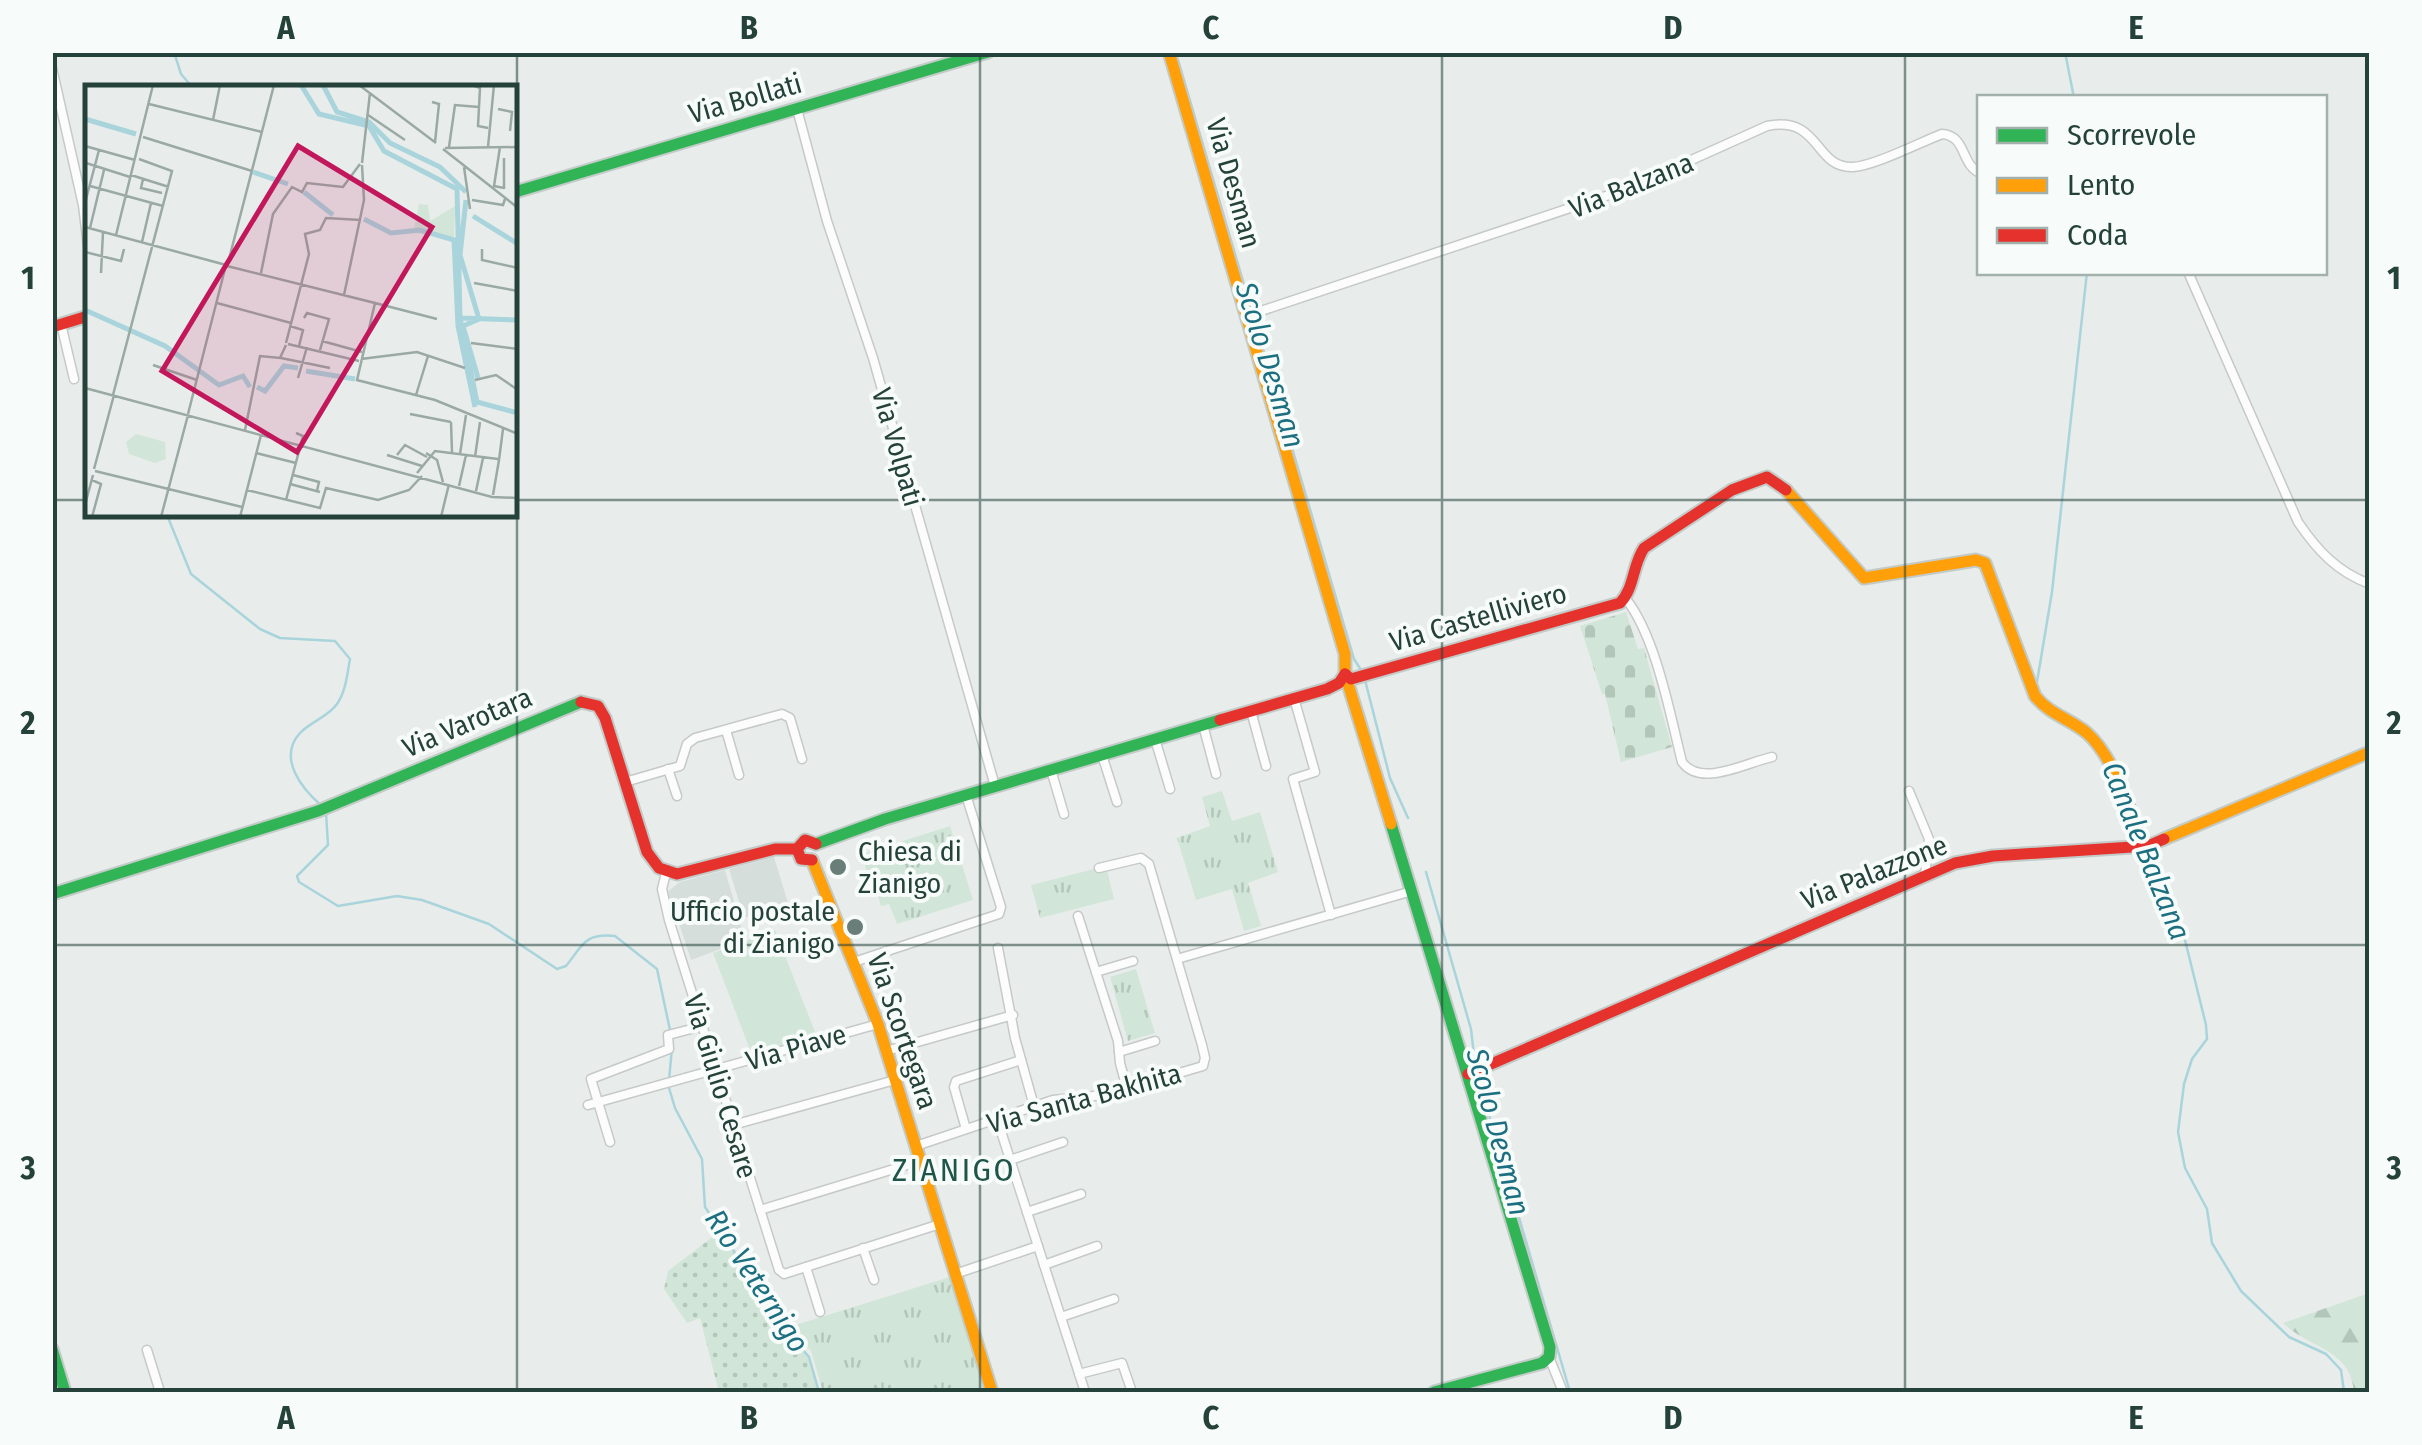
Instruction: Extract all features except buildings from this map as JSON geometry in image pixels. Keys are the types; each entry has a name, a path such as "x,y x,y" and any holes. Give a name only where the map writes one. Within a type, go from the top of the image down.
{"street":[{"name":"Via Bollati","path":"518,191 988,52"},
{"name":"Via Desman","path":"1170,52 1251,315 1345,654 1344,674 1473,1070 1550,1347 1546,1360"},
{"path":"52,68 85,215"},
{"name":"Via Volpati","path":"799,108 828,222 873,358 995,786"},
{"name":"Via Balzana","path":"1251,315 1627,189 1768,126 1786,122 1799,126 1835,162 1854,167 1942,134 1952,135 1958,140 1968,166 1977,171"},
{"path":"2189,275 2298,522 2317,550 2370,584"},
{"path":"74,379 57,325 85,317"},
{"path":"1772,757 1704,775 1689,771 1682,762 1660,679 1636,614 1626,599 1636,558 1644,548 1732,490 1762,477 1784,487 1864,578 1981,561 2035,696 2051,712 2092,737 2148,846"},
{"name":"Via Castelliviero","path":"1344,674 1351,679 1626,599"},
{"path":"666,873 688,872 775,849 797,849 805,840 816,844 885,819 1333,686 1344,674"},
{"path":"1294,698 1315,772 1293,779 1332,916"},
{"name":"Via Varotara","path":"52,894 323,810 584,701 602,711 647,852 652,862 666,873"},
{"path":"1251,711 1266,766"},
{"path":"626,782 683,763 690,741 782,714 790,718 802,759"},
{"path":"1202,725 1216,774"},
{"path":"726,730 739,775"},
{"path":"1156,739 1170,789"},
{"name":"Via Palazzone","path":"1473,1070 1652,998 1812,922 1956,863 1993,856 2148,846 2370,752"},
{"path":"1102,754 1118,802"},
{"path":"668,769 677,796"},
{"path":"1051,770 1064,814"},
{"path":"1909,791 1929,839 1925,876"},
{"path":"854,962 1000,914 966,795"},
{"path":"797,849 801,858 812,860 818,853 816,844"},
{"name":"Via Santa Bakhita","path":"916,1146 1058,1099 1127,1089 1204,1066 1206,1058 1146,860 1136,858 1099,868"},
{"name":"Via Scortegara","path":"812,860 878,1024 992,1392"},
{"name":"Via Giulio Cesare","path":"666,873 663,897 778,1270 784,1274 806,1267"},
{"path":"1177,959 1412,890"},
{"path":"1078,916 1120,1052 1127,1089"},
{"path":"998,948 1034,1106"},
{"path":"1096,972 1133,961"},
{"path":"886,1051 1013,1015"},
{"name":"Via Piave","path":"593,1103 878,1024"},
{"path":"610,1142 593,1103 590,1079 669,1049 671,1034 703,1026"},
{"path":"1120,1052 1155,1041"},
{"path":"966,1129 954,1087 956,1081 1021,1060"},
{"path":"733,1125 895,1080"},
{"path":"997,1119 1085,1392"},
{"path":"1010,1160 1063,1142"},
{"path":"760,1210 920,1161"},
{"path":"1027,1212 1081,1194"},
{"path":"820,1312 806,1267 940,1224"},
{"path":"955,1274 1038,1246"},
{"path":"1044,1265 1097,1246"},
{"path":"863,1248 874,1280"},
{"path":"1061,1318 1114,1299"},
{"path":"52,1349 65,1392"},
{"path":"148,1350 160,1392"},
{"path":"1434,1392 1546,1360 1563,1392"},
{"path":"1079,1374 1119,1362 1124,1365 1132,1392"}],"shaded area":[{"path":"774,857 788,903 744,918 729,869"},
{"path":"725,870 745,940 691,960 668,891 680,882"}],"green space":[{"path":"1626,612 1638,649 1644,648 1672,747 1621,762 1605,694 1580,626"},
{"path":"1222,791 1232,821 1260,812 1278,872 1248,883 1261,926 1244,931 1232,889 1196,900 1177,838 1210,826 1202,797"},
{"path":"950,826 973,900 897,924 889,904 881,906 862,854"},
{"path":"1106,866 1114,899 1040,918 1031,885"},
{"path":"775,930 817,1037 752,1055 713,953"},
{"path":"1136,969 1155,1033 1128,1041 1110,977"},
{"path":"715,1235 730,1246 785,1329 809,1357 819,1392 719,1392 700,1318 687,1323 664,1289 668,1271"},
{"path":"950,1277 986,1392 823,1392 811,1351 789,1327"},
{"path":"2369,1293 2369,1392 2354,1392 2351,1378 2337,1358 2283,1323"}],"waterway":[{"name":"Rio Veternigo","path":"174,52 181,74 190,85"},
{"name":"Canale Balzana","path":"2065,52 2073,95"},
{"name":"Scolo Desman","path":"1178,60 1354,659 1361,670"},
{"name":"Canale Balzana","path":"2036,688 2052,592 2087,275"},
{"name":"Rio Veternigo","path":"168,518 191,574 260,629 280,638 335,641 350,659 337,704 300,733 291,753 300,782 322,806"},
{"name":"Scolo Desman","path":"1365,680 1390,778 1408,818"},
{"name":"Rio Veternigo","path":"326,813 328,845 297,876 299,882 338,906 397,896 422,900 489,924 557,969 566,966 590,939 615,936 657,969 670,1030"},
{"name":"Canale Balzana","path":"2139,819 2148,839"},
{"name":"Canale Balzana","path":"2154,851 2182,928 2206,1025 2207,1039 2192,1059 2184,1084 2178,1132 2185,1168 2207,1209 2212,1243 2241,1291 2289,1337 2326,1354 2341,1370 2344,1392"},
{"name":"Scolo Desman","path":"1426,872 1471,1029 1475,1064"},
{"name":"Rio Veternigo","path":"669,1080 672,1048"},
{"name":"Scolo Desman","path":"1478,1077 1570,1392"},
{"name":"Rio Veternigo","path":"669,1088 702,1159 705,1207 785,1329 809,1357 819,1392"}],"traffic: fast":[{"path":"518,191 988,52"},
{"path":"52,894 318,811 581,702"},
{"path":"816,844 885,819 1220,720"},
{"path":"1391,824 1550,1347 1549,1357 1542,1363 1434,1392"},
{"path":"52,1349 65,1392"}],"traffic: slow":[{"path":"1169,52 1391,824"},
{"path":"1786,490 1864,578 1976,560 1985,563 2035,696 2087,733 2105,756 2127,803 2140,848"},
{"path":"2164,839 2370,752"},
{"path":"812,860 878,1024 992,1392"}],"traffic: jam":[{"path":"52,327 85,317"},
{"path":"1345,674 1351,679 1620,603 1644,548 1732,490 1767,477 1786,490"},
{"path":"1220,720 1327,689 1339,683 1345,674"},
{"path":"581,702 598,706 605,718 647,852 659,868 677,874 775,849 797,849"},
{"path":"1468,1074 1955,863 1993,856 2148,846 2164,839"},
{"path":"812,860 801,859 797,849 805,840 816,844"}],"place":[{"name":"Chiesa di Zianigo","path":"838,867"},
{"name":"Ufficio postale di Zianigo","path":"855,927"}],"district":[{"name":"ZIANIGO","path":"954,1170"}]}
